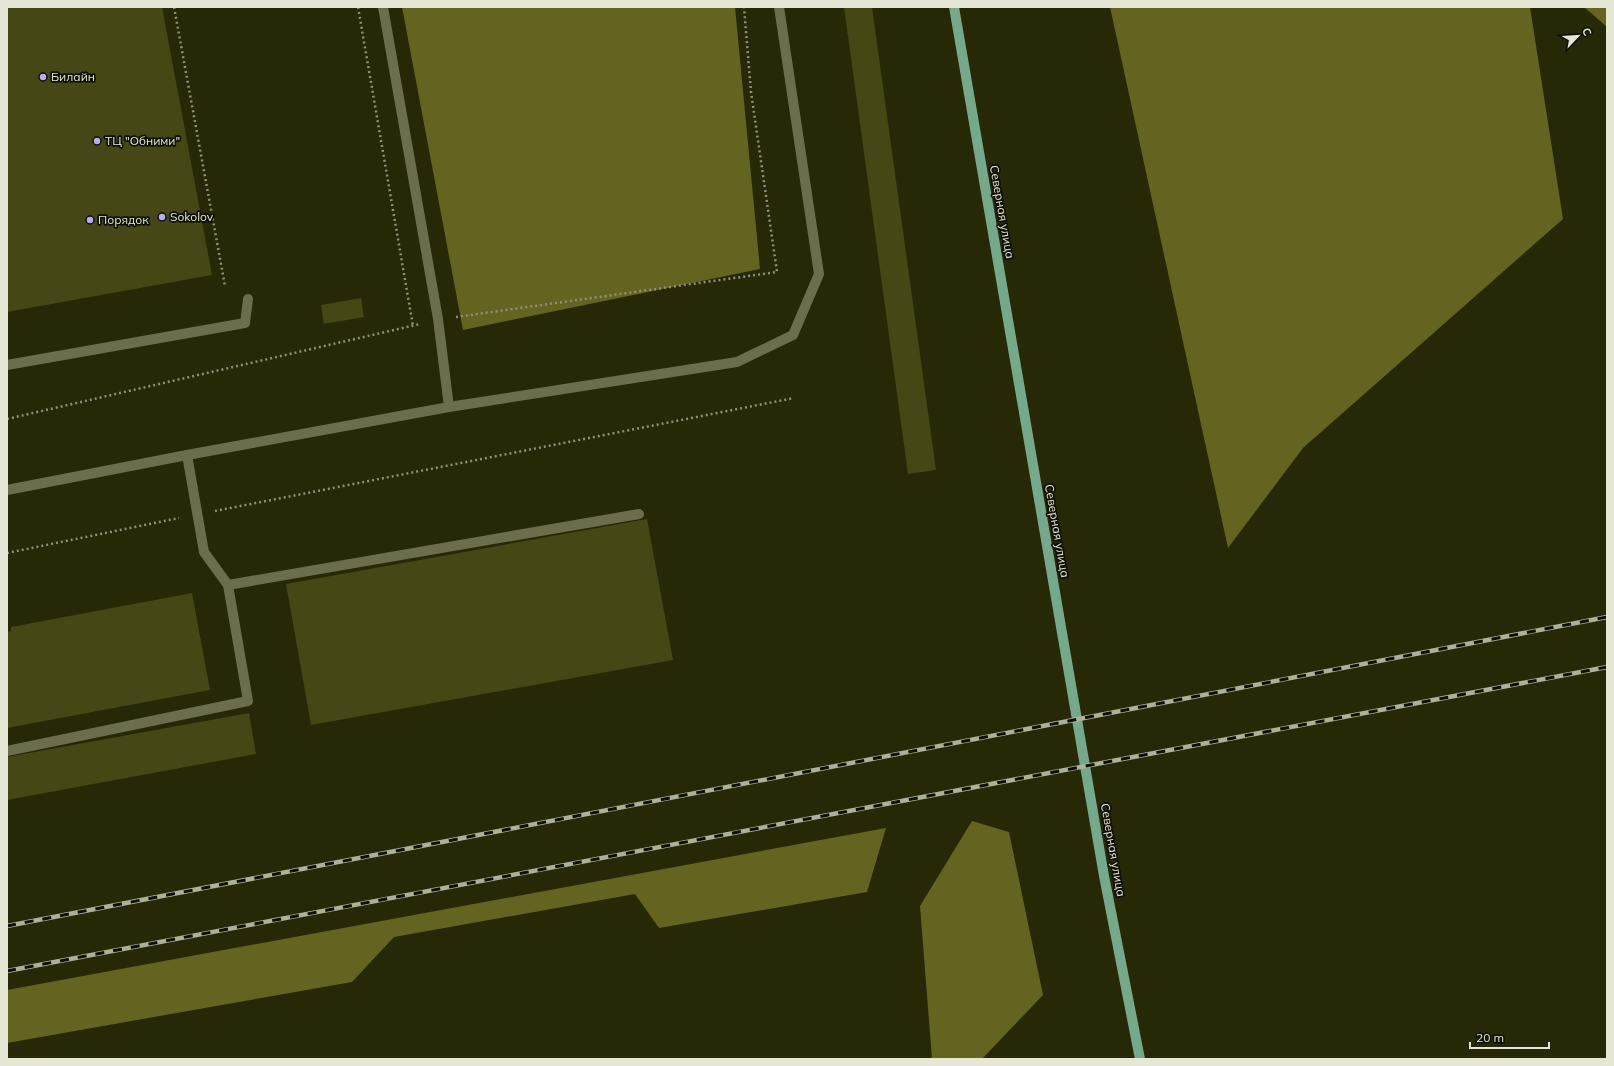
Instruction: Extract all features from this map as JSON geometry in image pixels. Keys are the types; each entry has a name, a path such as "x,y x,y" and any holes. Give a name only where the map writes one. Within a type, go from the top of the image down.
{"main road":[{"name":"Северная улица","path":"954,7 1104,876 1140,1059"}],"street":[{"path":"383,7 438,319 449,407"},
{"path":"7,490 449,407 737,362 793,336 819,274 779,7"},
{"path":"7,365 245,323 248,299"},
{"path":"7,751 248,701 228,585 204,552 187,455"},
{"path":"228,585 639,514"}],"path":[{"path":"174,7 225,286"},
{"path":"358,7 413,326"},
{"path":"7,419 438,319 777,272 751,92 744,7"},
{"path":"7,553 198,514 794,398"}],"shaded area":[{"path":"402,7 735,7 760,269 463,330"},
{"path":"1110,7 1530,7 1563,219 1303,448 1228,548"},
{"path":"1584,7 1607,7 1607,27"},
{"path":"972,821 1009,832 1043,995 982,1059 932,1059 920,906"},
{"path":"886,828 867,892 659,928 635,894 394,937 352,982 7,1043 7,990"}],"building":[{"name":"ТЦ \"Обними\"","path":"7,7 162,7 212,275 7,312"},
{"path":"844,7 872,7 936,470 908,474"},
{"path":"361,298 364,317 324,324 321,305"},
{"path":"647,519 673,660 311,725 286,584"},
{"path":"192,593 210,690 7,728 7,632 11,631 11,627"},
{"path":"249,713 256,754 7,800 7,757"}],"railway":[{"path":"7,926 1607,617"},
{"path":"7,971 1607,667"}],"place":[{"name":"Билайн","path":"43,77"},
{"name":"ТЦ \"Обними\"","path":"97,141"},
{"name":"Sokolov","path":"162,217"},
{"name":"Порядок","path":"90,220"}]}
